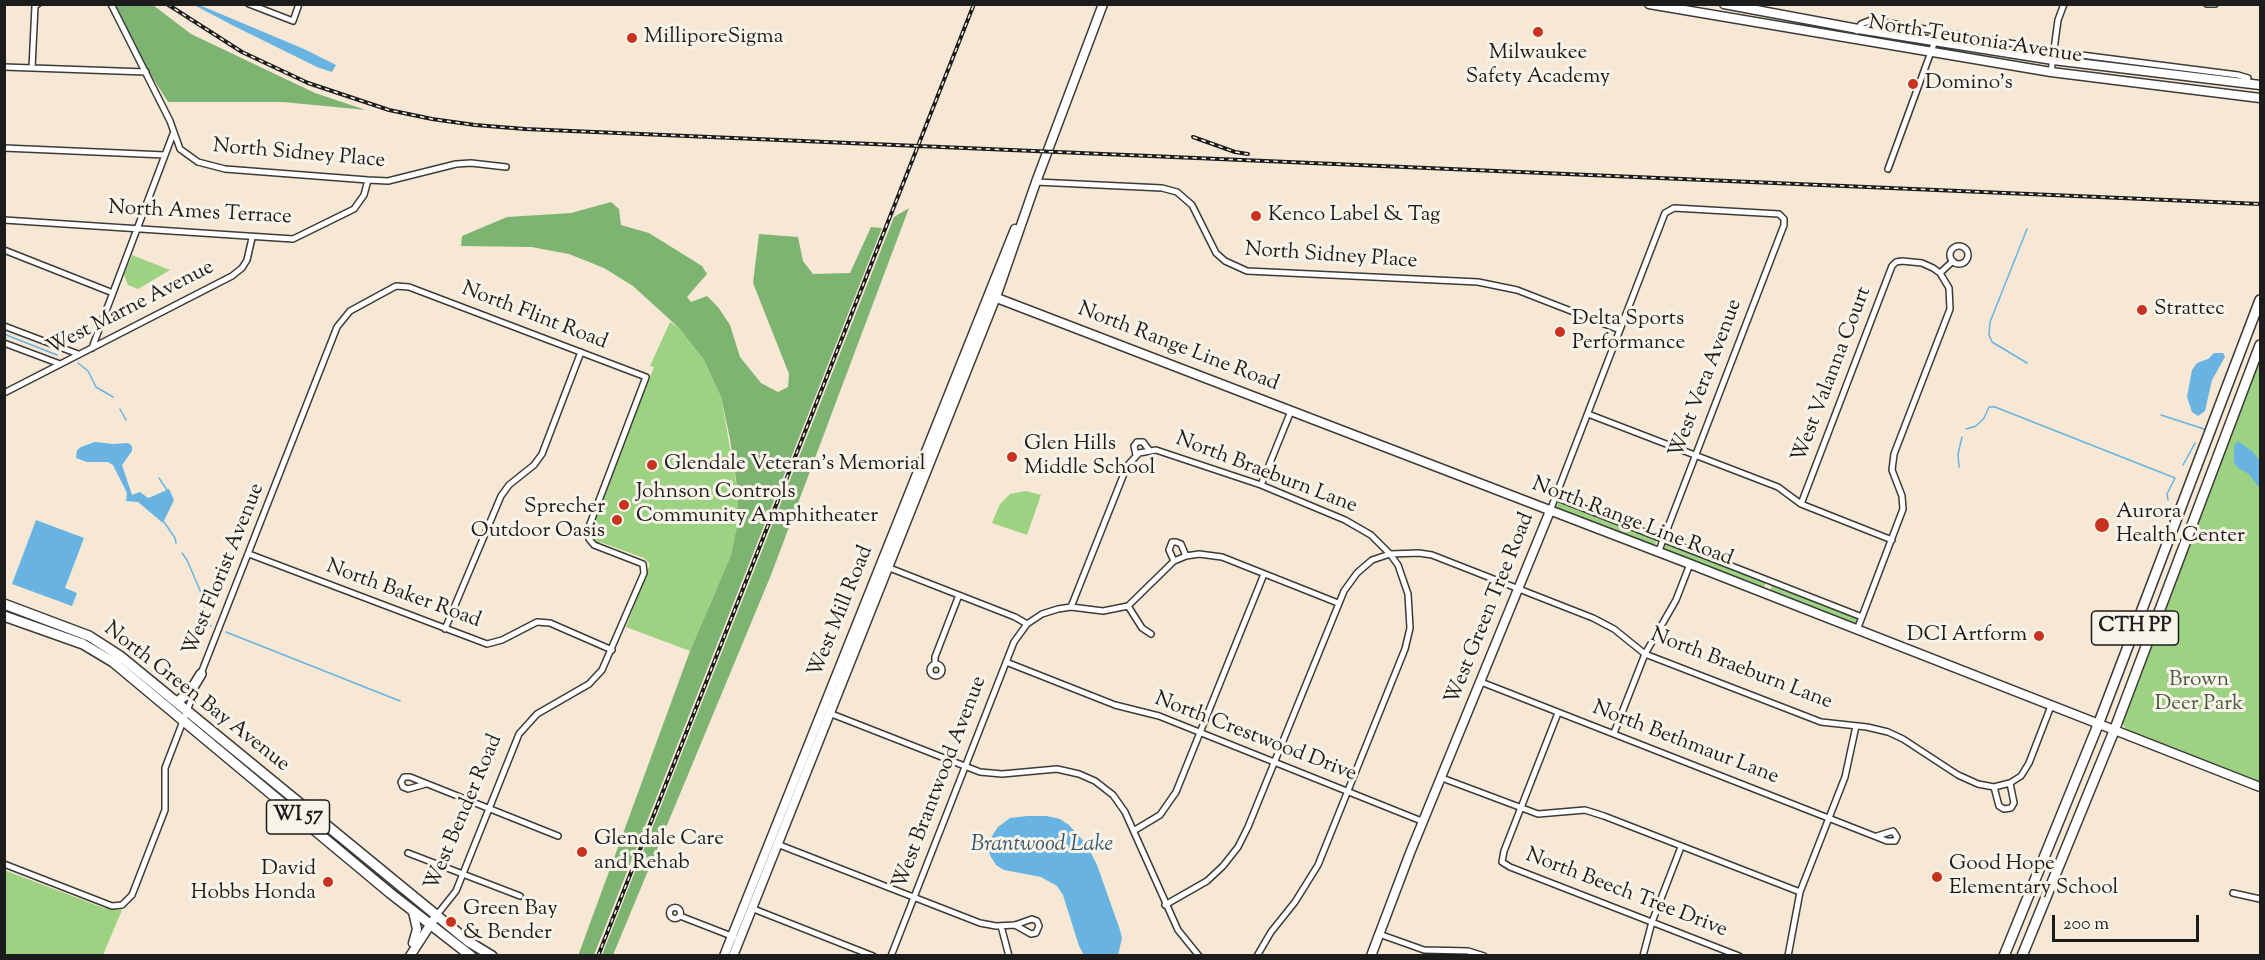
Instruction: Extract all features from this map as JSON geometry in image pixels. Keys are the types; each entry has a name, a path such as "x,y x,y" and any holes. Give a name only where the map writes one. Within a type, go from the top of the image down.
{"main road":[{"name":"West Mill Road","path":"724,956 735,938 748,907 993,296 1104,4"},
{"name":"North Teutonia Avenue","path":"1649,4 2051,72 2260,98"},
{"name":"North Teutonia Avenue","path":"1724,4 1935,41 2248,80 2260,85"},
{"path":"1743,21 1746,7"},
{"name":"North Range Line Road","path":"993,296 1690,564 2260,788"},
{"name":"CTH PP","path":"2004,956 2098,725 2260,300"},
{"name":"CTH PP","path":"2022,956 2114,731 2260,345"},
{"name":"West Green Tree Road","path":"1371,956 1550,511"},
{"name":"North Green Bay Avenue","path":"4,604 89,636 120,656 436,916 469,942 492,956"},
{"name":"North Green Bay Avenue","path":"4,616 83,644 108,659 414,912 471,956"},
{"path":"177,702 190,692 201,674"},
{"path":"220,752 231,746"},
{"path":"228,759 231,746"},
{"path":"411,954 417,929 414,912"},
{"name":"West Bender Road","path":"411,954 436,916"},
{"name":"West Mill Road","path":"733,956 735,938"}],"street":[{"name":"North Sidney Place","path":"111,4 170,121 180,149 198,162 225,169 388,181 456,164 506,166"},
{"path":"249,4 292,21 299,4"},
{"path":"2051,72 2058,20 2064,4"},
{"path":"2207,4 2216,4"},
{"path":"32,68 35,5"},
{"name":"North Teutonia Avenue","path":"1858,29 1866,21 1871,20 2053,56"},
{"path":"1854,40 1858,29"},
{"path":"1888,169 1935,41"},
{"path":"4,67 146,72"},
{"path":"92,348 173,134"},
{"path":"4,148 165,156"},
{"name":"North Ames Terrace","path":"4,220 137,227 158,231 285,240 304,235 354,208 364,195 368,180"},
{"name":"North Sidney Place","path":"1036,182 1162,188 1177,192 1192,205 1216,253 1224,261 1247,271 1478,282 1517,290 1620,330"},
{"name":"West Green Tree Road","path":"1550,511 1664,216 1674,208 1775,213 1783,218"},
{"name":"West Vera Avenue","path":"1658,553 1784,225 1783,218"},
{"name":"West Marne Avenue","path":"4,393 232,276 242,268 247,260 252,238"},
{"path":"4,250 113,292"},
{"name":"West Valanna Court","path":"1801,504 1892,266 1900,261 1922,263 1940,273"},
{"path":"1857,630 1901,516 1903,503 1892,470 1894,454 1951,303 1949,288 1940,273 1953,261"},
{"name":"West Florist Avenue","path":"4,864 112,906 122,905 132,895 165,810 165,768 339,323 350,311 396,286 410,287"},
{"name":"North Flint Road","path":"410,287 646,377"},
{"path":"4,326 78,354"},
{"path":"4,343 60,364"},
{"path":"445,629 501,496 509,486 534,465 542,454 581,352"},
{"name":"West Bender Road","path":"436,916 456,891 515,741 524,727 537,714 590,684 602,670 644,573 644,566 594,545 587,536 587,528 646,377"},
{"path":"1261,485 1291,411"},
{"path":"1588,414 1778,487 1801,504 1892,540"},
{"name":"North Braeburn Lane","path":"1149,450 1143,442 1137,442 1134,446 1136,455 1149,450 1162,452 1210,470 1261,485 1359,526 1390,554 1432,555 1600,621 1623,635 1645,654 1821,722 1888,732 1903,739 1958,775 1978,784 1994,787"},
{"path":"1071,607 1125,472 1136,455"},
{"path":"1555,497 1862,617"},
{"path":"1174,561 1169,550 1172,542 1180,544 1186,556"},
{"name":"North Baker Road","path":"249,554 487,644 502,640 537,622 550,624 612,650"},
{"path":"885,566 1015,617 1027,624 1042,614 1071,607 1095,611 1128,606 1174,561 1199,554 1222,557 1338,603"},
{"path":"1165,905 1198,888 1231,857 1248,827 1338,603 1357,573 1372,560 1390,554 1398,565 1408,594 1410,628 1405,649 1312,876 1271,932 1257,956"},
{"path":"1614,734 1645,654 1676,600 1690,564"},
{"path":"1135,830 1160,815 1176,792 1264,574"},
{"path":"1765,594 1770,582"},
{"path":"935,664 935,657 959,596"},
{"path":"1128,606 1142,628 1151,634"},
{"name":"West Brantwood Avenue","path":"891,956 1014,642 1027,624"},
{"name":"North Crestwood Drive","path":"1006,662 1115,705 1159,716 1424,822"},
{"name":"North Bethmaur Lane","path":"1481,682 1877,836"},
{"path":"2010,783 2014,803 2011,808 2004,809 1996,801 1994,787 2010,783 2020,776 2029,763 2051,706"},
{"path":"826,712 990,774 1056,769 1079,774 1095,781 1113,795 1125,812 1135,830 1165,905 1178,930 1199,956"},
{"path":"1520,808 1558,713"},
{"path":"1788,956 1800,892 1845,777 1856,726"},
{"path":"1442,778 1538,814 1585,810 1604,816 1800,892"},
{"path":"426,784 558,836"},
{"name":"North Beech Tree Drive","path":"1520,808 1502,861 1510,867 1739,956"},
{"path":"773,843 980,923 1015,925"},
{"path":"1643,956 1652,922 1681,847"},
{"path":"408,853 519,896"},
{"path":"2233,893 2260,899"},
{"path":"748,907 873,956"},
{"path":"680,916 735,938"},
{"path":"1001,926 1009,956"},
{"path":"1379,934 1424,950 1468,951 1484,956"}],"green space":[{"path":"107,5 153,5 191,34 315,93 366,110 283,102 168,102"},
{"path":"611,202 619,209 621,225 649,233 702,266 707,274 687,297 691,302 707,296 718,307 730,325 740,357 761,383 778,392 788,387 789,374 753,283 759,234 798,237 803,261 813,274 850,273 871,227 882,228 594,955 578,956 690,651 731,555 738,521 738,494 730,439 721,397 704,360 679,328 633,286 604,268 569,254 531,247 461,246 462,236 507,217 571,213"},
{"path":"909,208 771,575 613,955 602,955 894,217"},
{"path":"132,255 170,270 138,289 128,285 124,275"},
{"path":"670,322 679,328 704,360 721,397 738,494 738,521 731,555 690,651 626,627 650,564 644,558 600,542 599,544 590,533 654,367 650,366"},
{"name":"Brown Deer Park","path":"2260,358 2260,783 2168,748 2125,728 2122,722"},
{"path":"1026,491 1041,495 1027,535 992,523 1000,504 1010,494"},
{"path":"1559,501 1657,540 1654,547 1556,507"},
{"path":"1666,544 1766,582 1763,590 1664,550"},
{"path":"1772,585 1859,619 1856,626 1769,592"},
{"path":"4,870 104,908 122,910 103,955 5,955"}],"water":[{"path":"197,4 336,65 332,72 317,67 232,25 196,6"},
{"path":"2214,353 2223,353 2225,357 2212,380 2205,411 2198,416 2192,412 2187,397 2192,370 2197,363 2208,359"},
{"path":"2238,441 2252,451 2260,461 2260,489 2249,474 2234,463 2234,446"},
{"path":"95,442 128,443 132,446 132,451 122,465 132,495 140,492 148,498 169,489 174,500 163,523 138,502 126,501 127,493 113,465 108,462 87,462 76,458 77,450"},
{"path":"36,520 84,538 65,588 77,593 72,606 12,584"},
{"name":"Brantwood Lake","path":"1047,816 1060,819 1069,825 1087,845 1097,865 1120,930 1122,938 1118,955 1084,955 1063,895 1057,886 1041,877 1004,870 996,865 988,850 990,839 998,827 1010,818"}],"waterway":[{"path":"2027,229 1990,322 1989,335 1992,342 2027,363"},
{"path":"4,334 57,355"},
{"path":"78,363 88,371 96,387 113,397"},
{"path":"1966,429 1976,426 1984,418 1989,407 1995,407 2175,478 2167,494 2168,500"},
{"path":"120,409 126,420"},
{"path":"2161,415 2204,429"},
{"path":"1959,467 1958,454 1962,437"},
{"path":"2183,465 2195,443"},
{"path":"159,478 167,490"},
{"path":"164,522 176,543"},
{"path":"182,553 205,602 202,622 211,626"},
{"path":"226,632 400,701"}],"railway":[{"path":"167,4 242,52 308,83 389,110 475,125 2260,204"},
{"path":"598,956 974,4"},
{"path":"1193,137 1235,152 1248,154"}],"place":[{"name":"Milwaukee Safety Academy","path":"1538,32"},
{"name":"MilliporeSigma","path":"632,38"},
{"name":"Domino's","path":"1913,84"},
{"name":"Kenco Label & Tag","path":"1256,216"},
{"name":"Strattec","path":"2142,310"},
{"name":"Delta Sports Performance","path":"1560,332"},
{"name":"Glen Hills Middle School","path":"1012,457"},
{"name":"Glendale Veteran's Memorial","path":"652,465"},
{"name":"Johnson Controls Community Amphitheater","path":"624,505"},
{"name":"Sprecher Outdoor Oasis","path":"617,520"},
{"name":"Aurora Health Center","path":"2102,525"},
{"name":"DCI Artform","path":"2039,636"},
{"name":"Glendale Care and Rehab","path":"582,852"},
{"name":"Good Hope Elementary School","path":"1937,877"},
{"name":"David Hobbs Honda","path":"328,882"},
{"name":"Green Bay & Bender","path":"451,922"}]}
